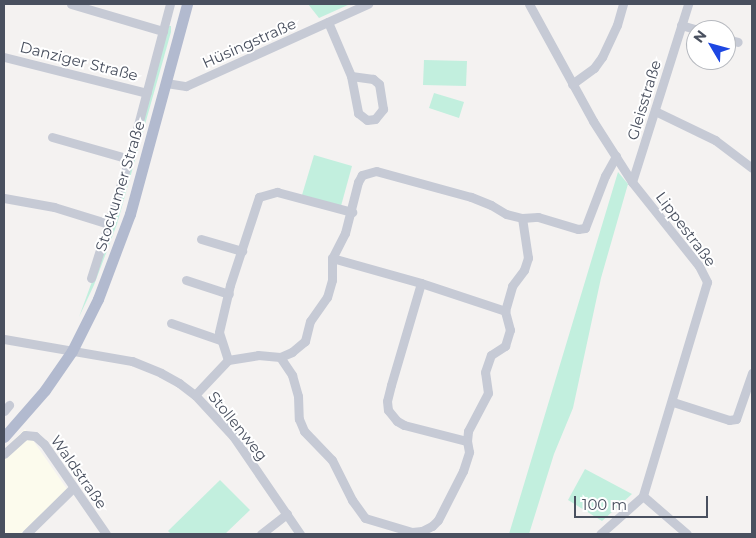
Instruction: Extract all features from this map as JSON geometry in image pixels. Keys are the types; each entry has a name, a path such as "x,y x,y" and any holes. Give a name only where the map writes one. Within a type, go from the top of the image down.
{"main road":[{"name":"Stockumer Straße","path":"4,437 45,390 72,351 98,299 130,214 187,4"}],"street":[{"path":"71,4 163,31"},
{"name":"Stockumer Straße","path":"91,278 129,159 170,4"},
{"name":"Hüsingstraße","path":"166,83 186,86 368,4"},
{"name":"Lippestraße","path":"529,4 572,84 632,182 699,266 707,282 673,402 642,496 600,534"},
{"path":"572,84 594,68 602,57 617,25 623,4"},
{"name":"Gleisstraße","path":"632,182 688,4"},
{"path":"328,22 351,76 358,113 363,119 375,119 383,109 379,84 373,79 351,76"},
{"path":"681,25 686,26"},
{"name":"Danziger Straße","path":"4,56 147,93"},
{"path":"655,111 715,140 752,168"},
{"name":"Stockumer Straße","path":"52,137 129,159"},
{"path":"195,395 228,360 258,355 280,357 292,352 305,341 313,316 327,297 332,280 332,258 346,233 358,182 362,175 376,171 471,197 491,205 506,214 522,218 538,217 578,229 585,228 605,176 616,156"},
{"path":"228,360 219,332 256,202 265,194 277,192 352,212"},
{"path":"4,198 54,207 109,224"},
{"path":"280,357 292,375 298,396 299,419 304,431 332,460 352,500 365,518 412,532 432,526 442,513 448,496 463,471 469,452 466,441 474,416 488,393 485,372 491,355 505,346 510,330 505,311 512,286 524,270 528,258 522,218"},
{"path":"201,239 242,251"},
{"path":"332,258 421,283 505,311"},
{"path":"186,280 229,294"},
{"path":"421,283 391,385 387,401 388,410 397,421 404,425 466,441"},
{"path":"171,324 220,340"},
{"name":"Stollenweg","path":"4,339 132,361 161,373 195,395 233,436 300,534"},
{"path":"673,402 729,420 736,419 752,373"},
{"name":"Waldstraße","path":"4,454 25,435 35,436 44,444 106,534"},
{"path":"26,534 73,488"},
{"path":"642,496 687,534"},
{"path":"262,534 287,514"}],"shaded area":[{"path":"25,429 67,489 21,534 4,534 4,449"}],"green space":[{"path":"308,4 350,4 319,18"},
{"path":"169,26 171,26 171,32 117,224 94,285 79,317 112,227"},
{"path":"424,60 467,61 466,86 423,85"},
{"path":"434,93 464,102 459,118 429,108"},
{"path":"314,155 352,166 341,206 302,195"},
{"path":"618,172 628,184 601,278 573,408 554,454 529,534 509,534"},
{"path":"585,469 632,494 602,521 568,500"},
{"path":"220,480 250,510 225,534 171,534 168,531"}]}
